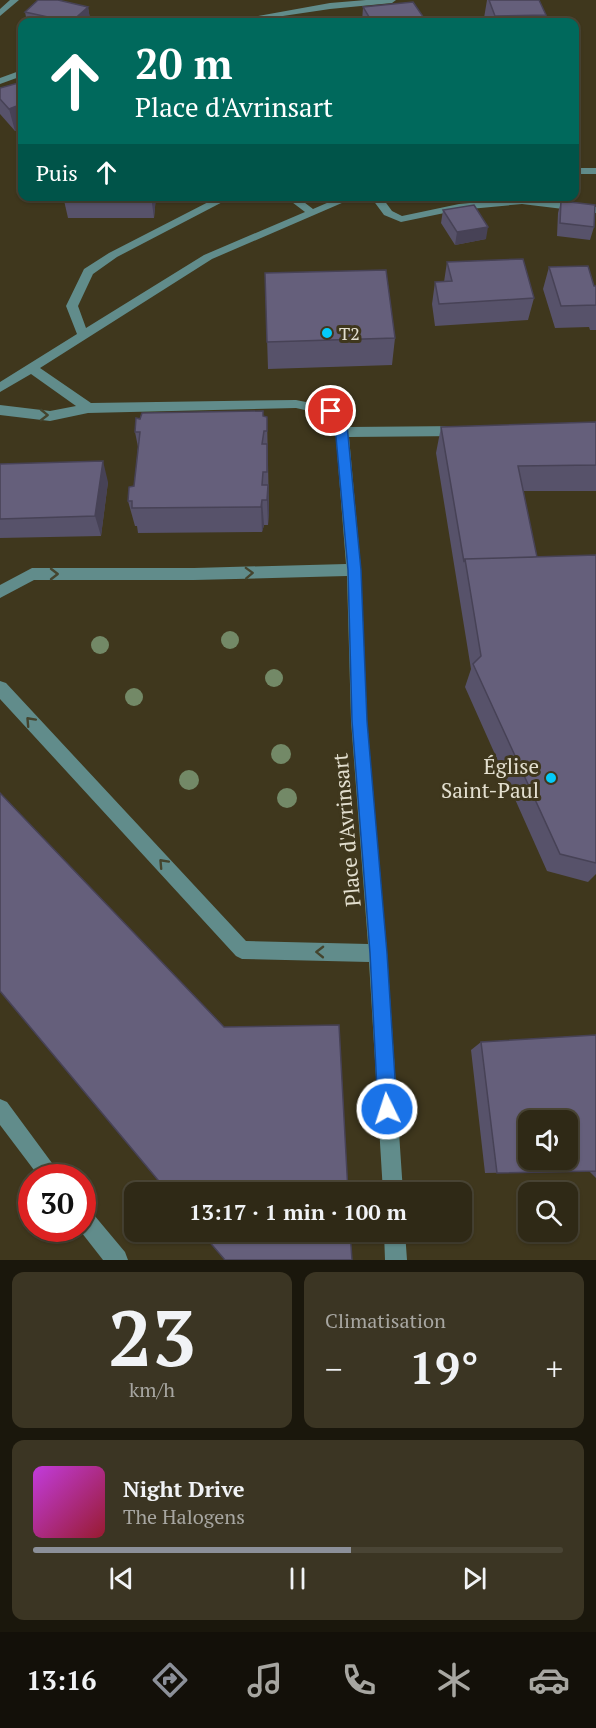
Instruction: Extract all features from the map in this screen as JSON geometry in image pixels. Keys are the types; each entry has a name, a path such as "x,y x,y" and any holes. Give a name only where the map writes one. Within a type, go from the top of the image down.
{"street":[{"path":"0,13 15,0"},
{"path":"254,18 330,6 392,0"},
{"path":"0,81 18,74"},
{"path":"579,171 596,171"},
{"path":"83,335 72,306 88,272 123,249 219,201"},
{"path":"296,201 310,212"},
{"path":"0,388 208,257 340,201"},
{"path":"379,201 388,213 401,219 459,207 522,201 596,210"},
{"path":"32,368 88,408"},
{"path":"0,410 50,416 88,408 296,404 331,411 341,425 341,432 480,431"},
{"name":"Place d'Avrinsart","path":"341,432 354,570 359,721 378,953 392,1182"},
{"path":"0,592 32,574 194,574 354,570"},
{"path":"0,688 242,950 378,953"},
{"path":"0,1109 42,1164"},
{"path":"96,1234 117,1260"},
{"path":"395,1242 396,1260"}],"building":[{"path":"38,0 58,0 88,7 76,18 53,18 25,12"},
{"path":"489,0 539,0 546,15 495,16"},
{"path":"413,2 424,18 370,18 363,7"},
{"path":"18,83 18,106 9,109 0,99 0,88"},
{"path":"561,201 595,205 594,227 560,223"},
{"path":"474,205 488,227 457,232 443,210"},
{"path":"523,259 534,298 439,304 435,282 452,281 447,262"},
{"path":"588,266 594,286 596,286 596,305 561,306 549,267"},
{"path":"386,270 395,338 267,342 265,273"},
{"path":"263,411 263,416 267,417 267,431 264,431 262,444 267,444 267,472 263,472 262,485 268,485 267,500 262,500 261,507 132,508 132,501 128,501 129,487 134,486 140,432 135,432 136,418 140,419 142,413"},
{"path":"596,422 596,465 518,466 537,557 465,559 464,562 441,427"},
{"path":"103,461 95,516 0,519 0,464"},
{"name":"Église Saint-Paul","path":"596,555 596,863 560,854 473,664 481,656 465,559"},
{"path":"0,793 224,1027 339,1025 347,1182 160,1182 0,991"},
{"path":"596,1035 596,1171 497,1173 481,1042"},
{"path":"210,1242 351,1242 352,1260 225,1260"}],"place":[{"name":"T2","path":"327,333"},
{"name":"Église Saint-Paul","path":"551,778"}],"route":[{"path":"331,411 341,425 343,473 354,570 359,721 378,953 387,1109"}]}
